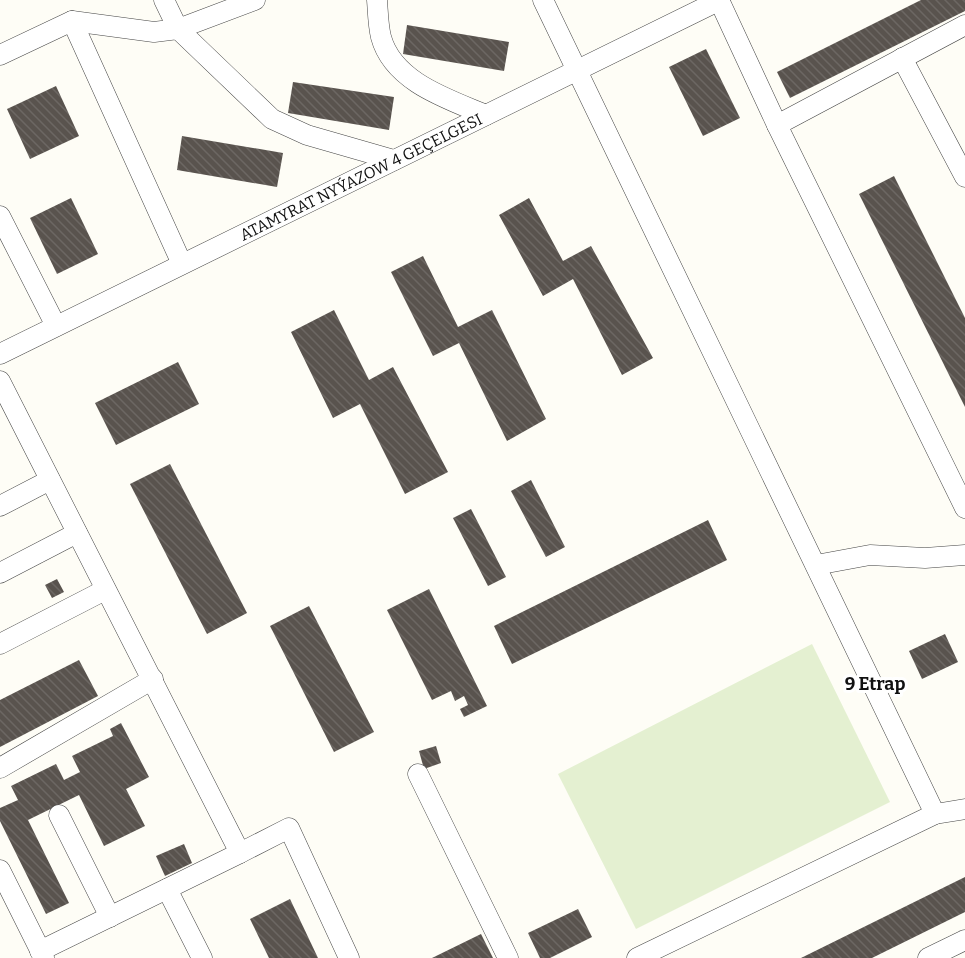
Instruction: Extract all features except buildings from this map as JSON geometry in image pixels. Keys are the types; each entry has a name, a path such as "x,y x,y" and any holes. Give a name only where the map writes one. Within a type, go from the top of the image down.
{"street":[{"path":"164,0 178,29 272,119 307,135 394,160"},
{"path":"0,56 72,21 154,32 178,29 255,0"},
{"path":"377,0 382,39 398,67 426,89 486,115"},
{"path":"543,0 579,70 606,134 935,814"},
{"path":"720,0 777,125 965,508"},
{"name":"ATAMYRAT NYÝAZOW 4 GEÇELGESI","path":"0,354 720,0"},
{"path":"72,21 182,264"},
{"path":"777,125 965,25"},
{"path":"902,58 965,177"},
{"path":"0,216 56,326"},
{"path":"0,381 240,853"},
{"path":"0,506 50,480"},
{"path":"0,573 77,533"},
{"path":"816,565 870,555 925,558 965,555"},
{"path":"0,644 105,590"},
{"path":"0,768 153,680"},
{"path":"418,774 508,958"},
{"path":"637,958 668,951 935,814 965,809"},
{"path":"59,815 110,917"},
{"path":"0,870 42,955 110,917 289,828 349,958"},
{"path":"167,889 202,958"},
{"path":"928,958 965,940"}],"green space":[{"path":"812,644 890,802 636,929 558,774"}],"district":[{"name":"9 Etrap","path":"875,684"}]}
